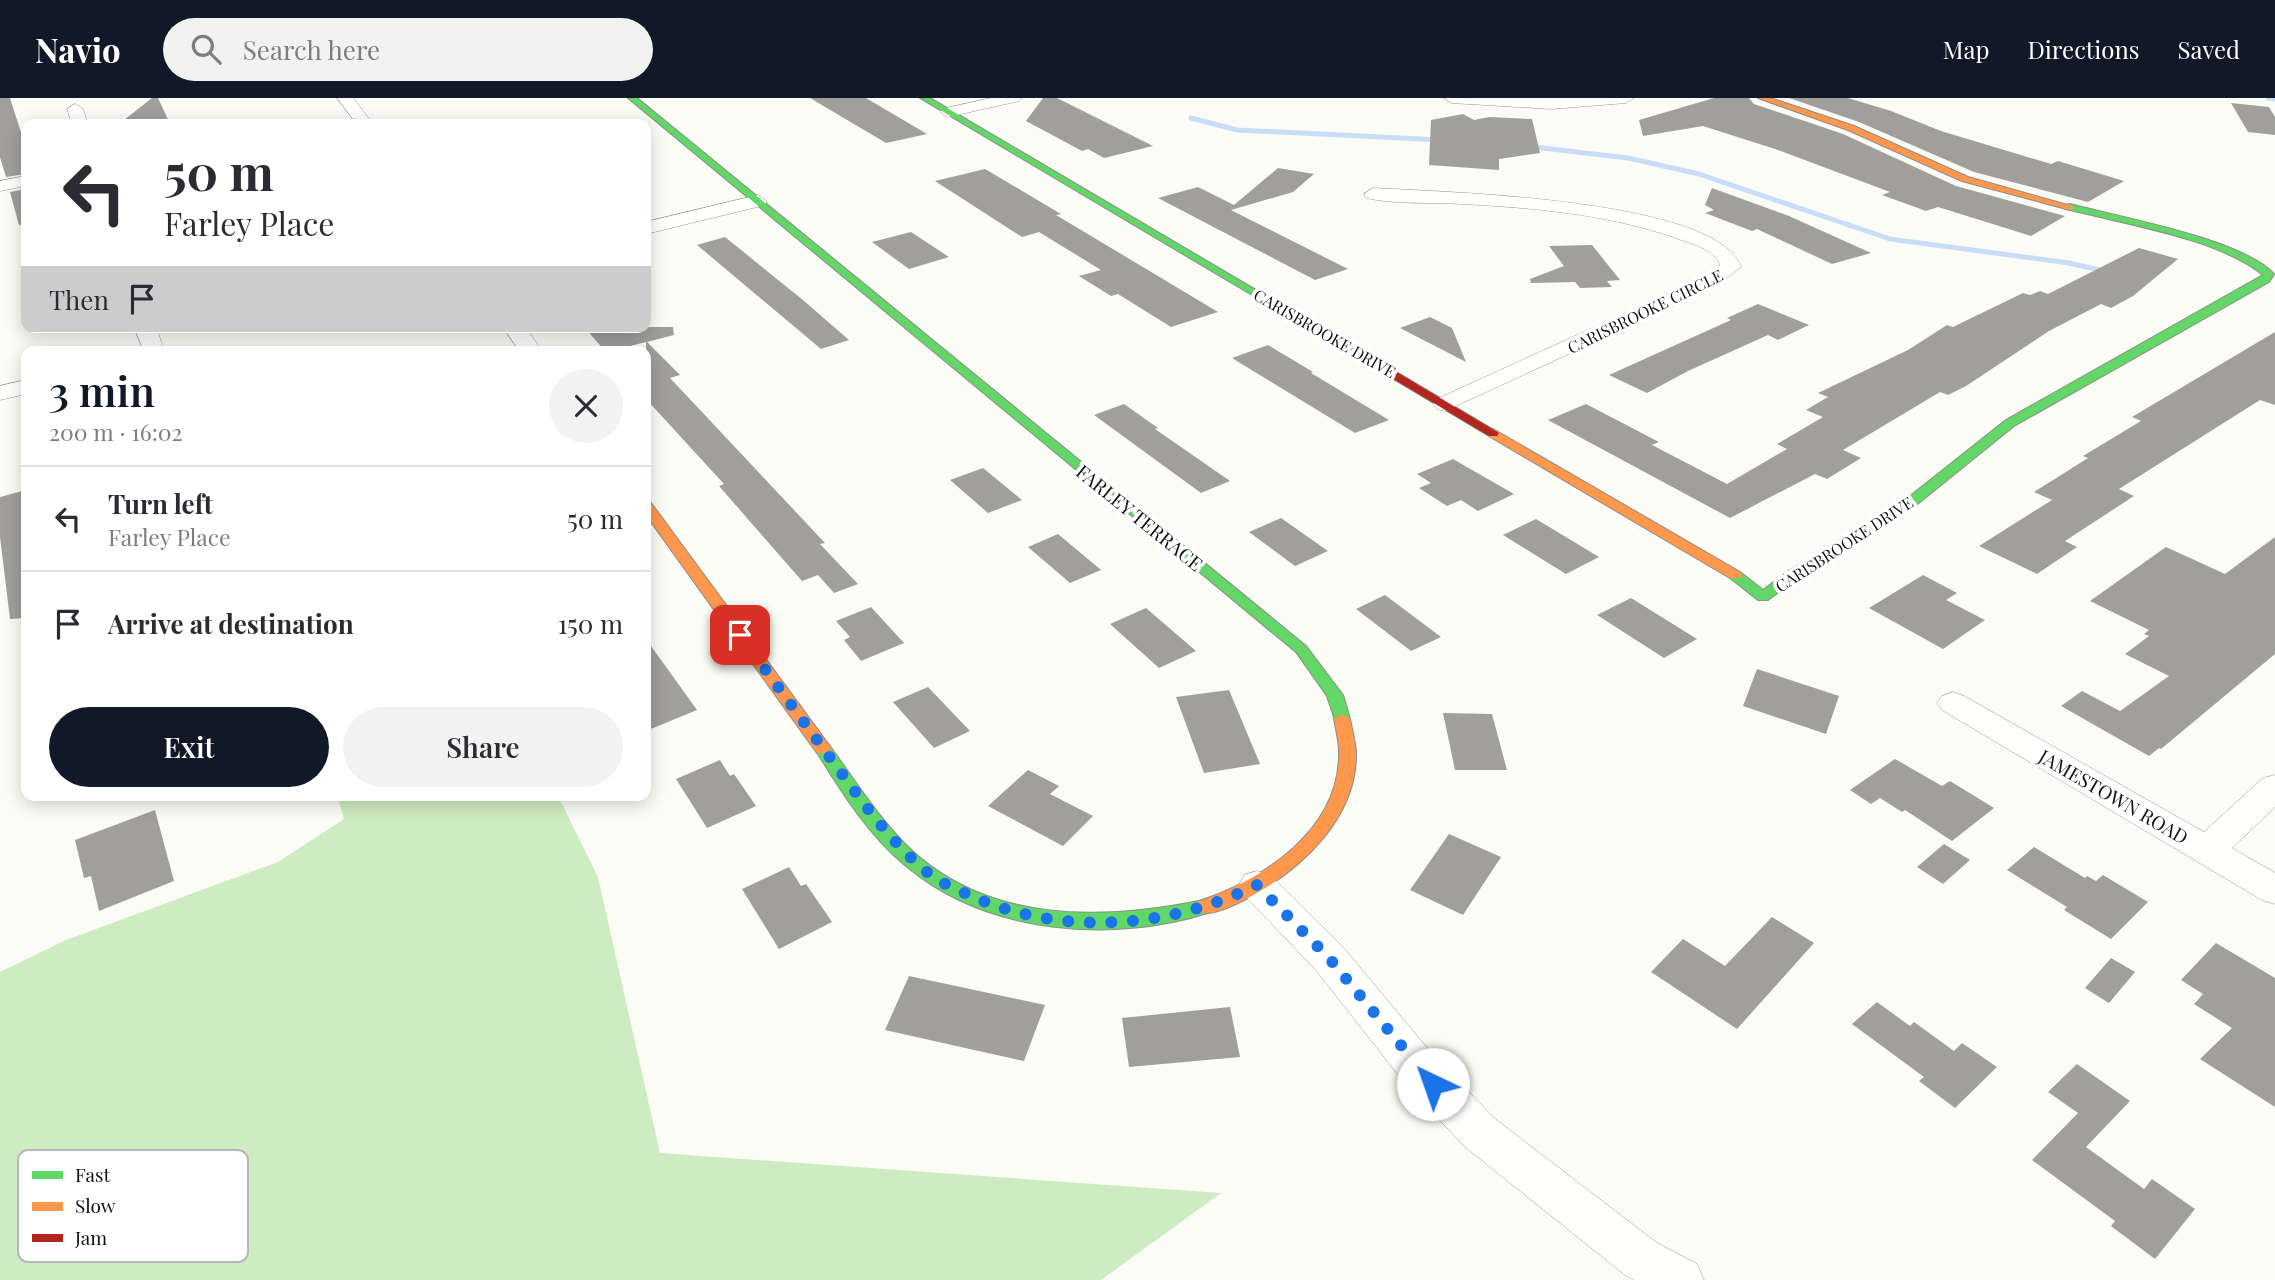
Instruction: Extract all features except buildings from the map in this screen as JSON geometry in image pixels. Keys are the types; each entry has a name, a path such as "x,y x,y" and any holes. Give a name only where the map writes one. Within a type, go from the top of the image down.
{"street":[{"path":"345,98 361,119"},
{"name":"FARLEY TERRACE","path":"632,98 1290,640 1323,672 1345,718 1351,763 1346,784 1337,805 1304,849 1282,869 1257,885 1200,909 1167,917 1095,922 1029,916 989,904 930,875 881,828 651,513"},
{"name":"CARISBROOKE DRIVE","path":"924,98 1718,565 1763,597 1795,573 1905,507 2010,423 2265,280 2269,274 2265,266 2256,261 2222,248 1965,180 1851,128 1762,98"},
{"path":"948,112 1013,98"},
{"path":"1452,98 1551,104 1626,98"},
{"path":"0,186 21,182"},
{"name":"CARISBROOKE CIRCLE","path":"1373,194 1602,212 1679,232 1722,251 1730,259 1731,267 1709,282 1445,404"},
{"path":"651,227 758,201"},
{"path":"0,393 21,388"},
{"name":"JAMESTOWN ROAD","path":"1953,703 2275,890"},
{"path":"2208,850 2275,787"},
{"path":"1257,885 1329,958 1418,1068 1479,1132 1642,1259 1680,1280"}],"green space":[{"path":"339,801 560,801 598,877 660,1153 1221,1193 1101,1280 0,1280 0,972 66,940 278,862 344,819"}],"waterway":[{"path":"2268,98 2275,99"},
{"path":"1191,118 1237,130 1441,140"},
{"path":"1526,146 1628,158 1699,174 1890,239 2069,263 2108,272"}],"traffic: fast":[{"path":"632,98 1301,649 1335,695 1342,719"},
{"path":"924,98 1290,313"},
{"path":"1735,575 1763,597 1795,573 1905,507 2010,423 2265,280 2269,274 2256,264 2208,244 2070,207"},
{"path":"823,749 865,808 900,850 944,884 978,901 1052,919 1091,921 1130,920 1204,907"}],"traffic: slow":[{"path":"1762,98 1851,128 1965,179 2070,207"},
{"path":"1493,433 1735,575"},
{"path":"651,513 823,749"},
{"path":"1204,907 1234,897 1263,882 1290,862 1313,838 1331,812 1343,783 1347,752 1342,719"}],"traffic: jam":[{"path":"1290,313 1493,433"}],"route":[{"path":"740,635 881,828 930,875 989,904 1029,916 1095,922 1167,917 1200,909 1257,885 1329,958 1433,1084"}]}
